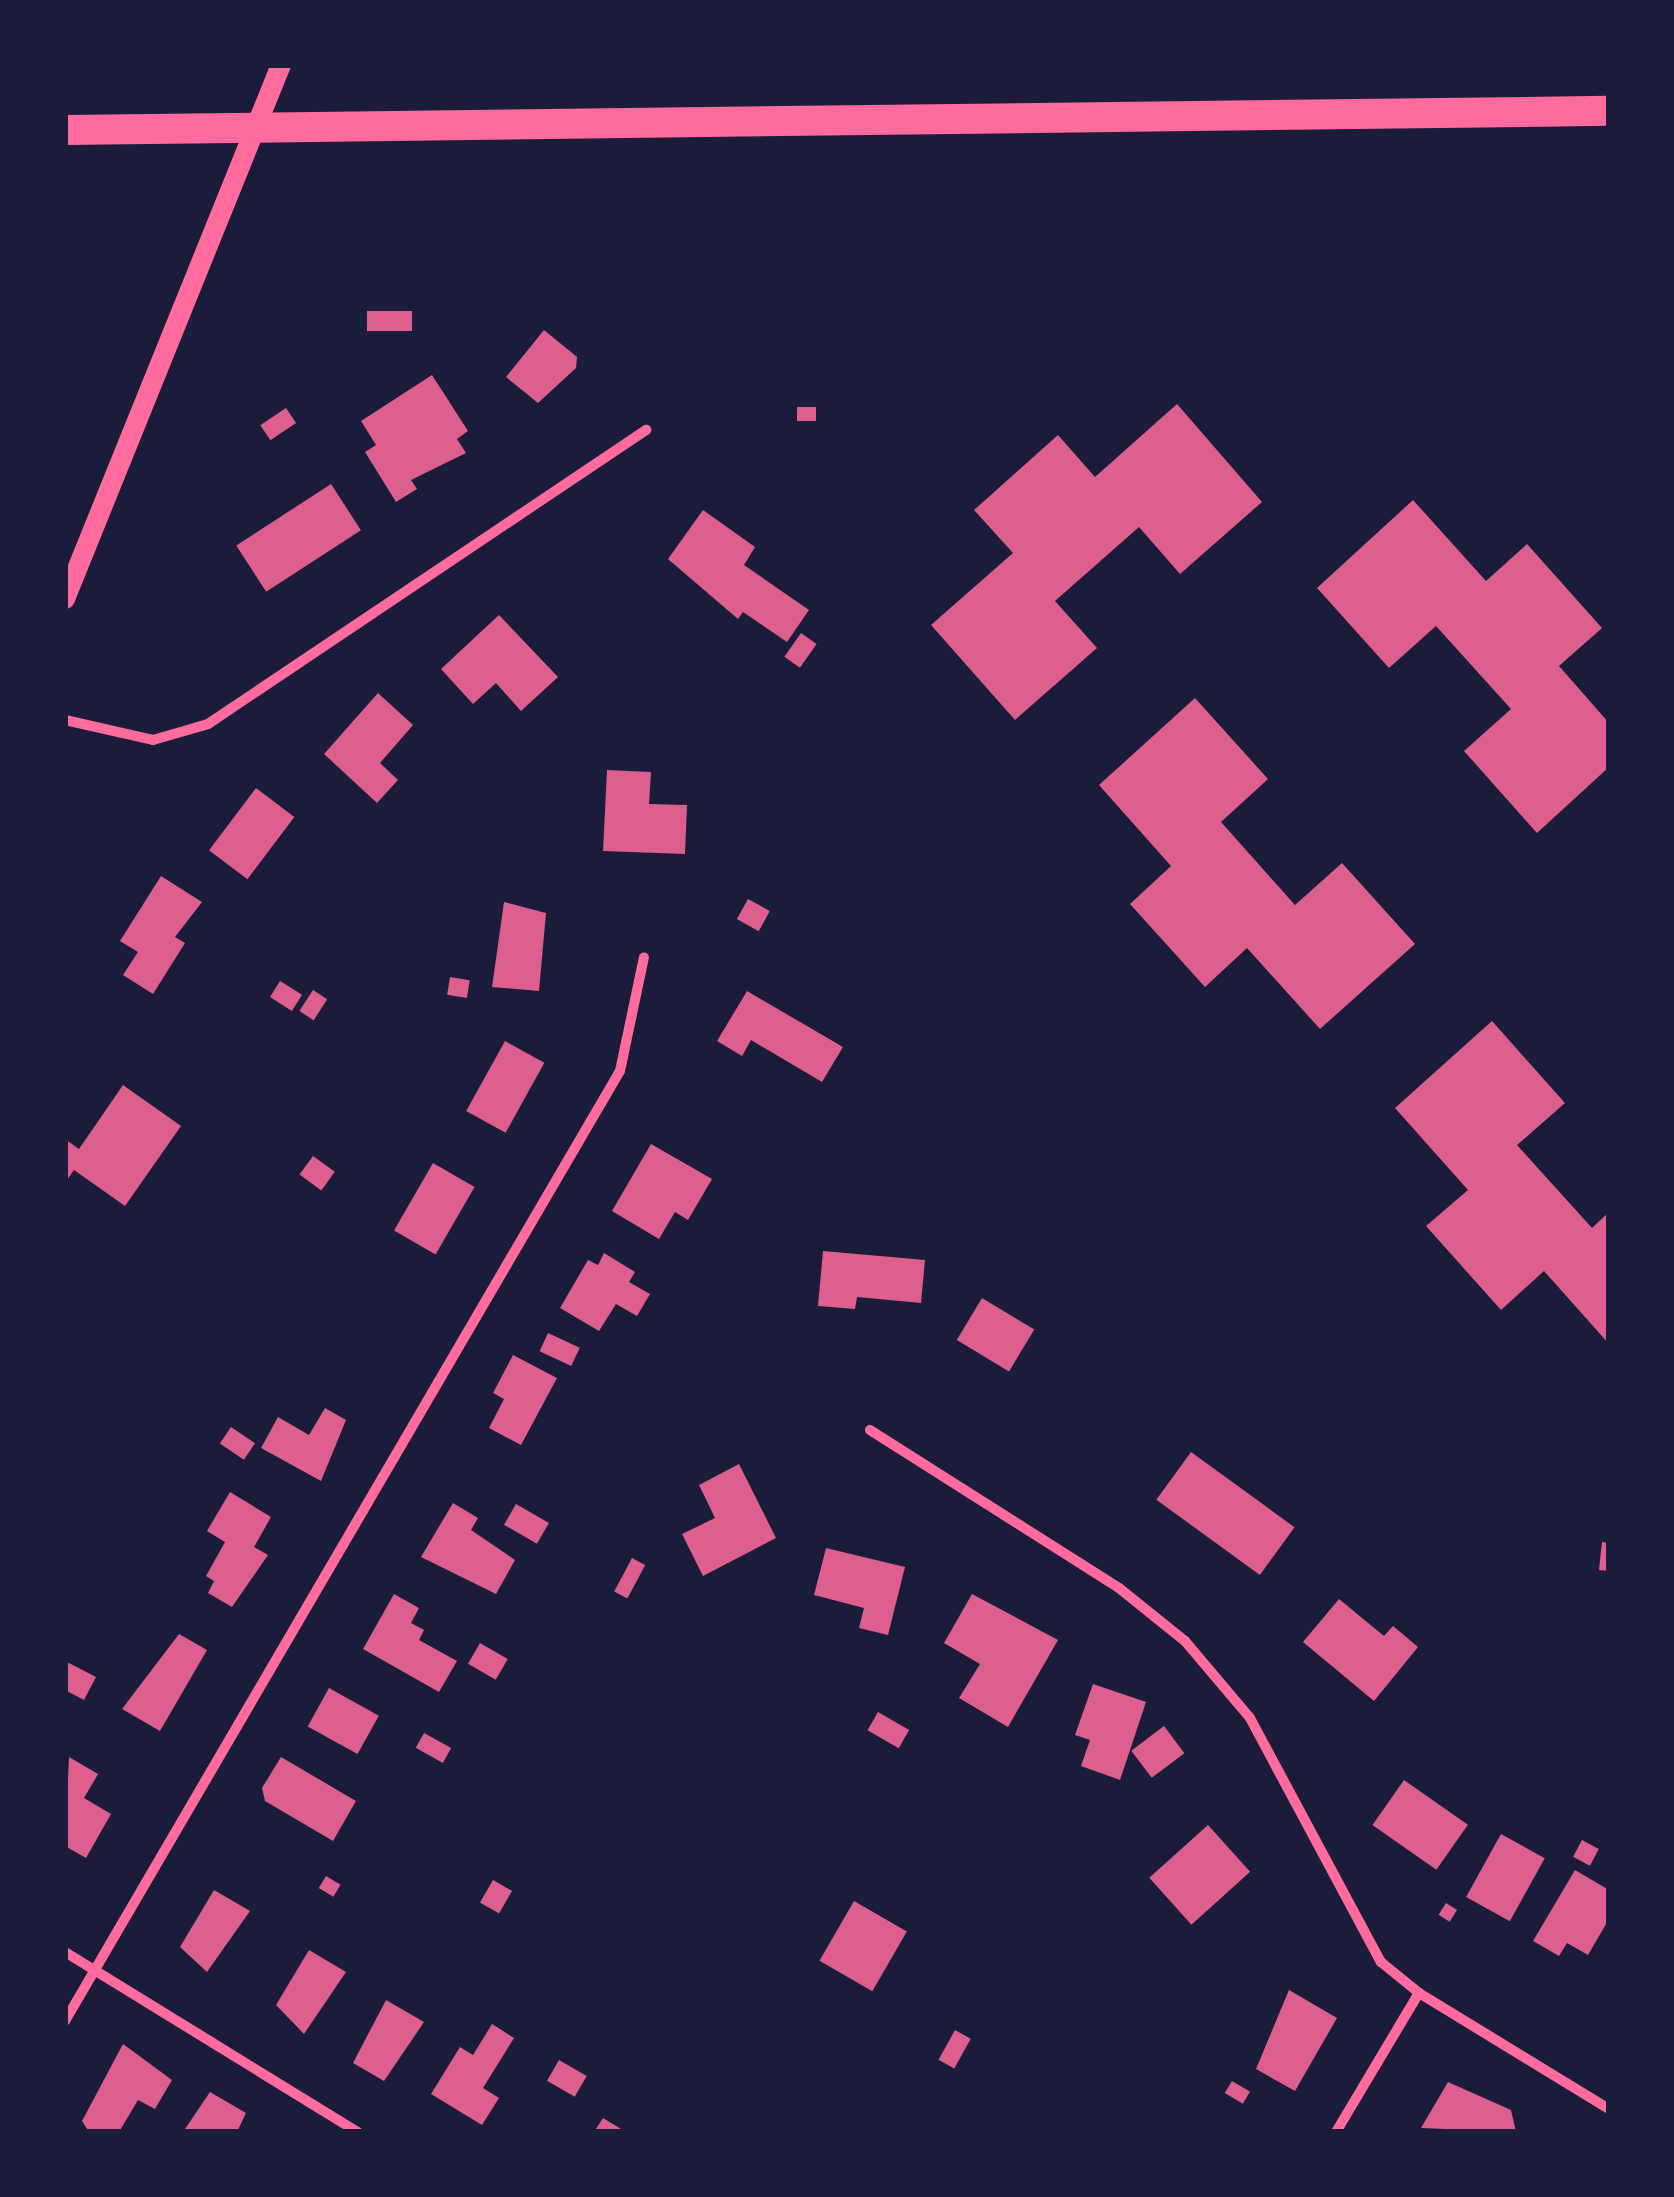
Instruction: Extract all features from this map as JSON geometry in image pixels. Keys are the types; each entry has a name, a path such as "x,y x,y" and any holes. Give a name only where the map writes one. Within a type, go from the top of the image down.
{"highway":[{"path":"65,130 1609,112"}],"main road":[{"path":"65,599 281,65"}],"street":[{"path":"65,720 153,740 208,724 646,430"},
{"path":"65,2021 620,1071 644,957"},
{"path":"870,1430 1142,1603 1185,1641 1250,1718 1381,1962 1419,1993 1609,2109"},
{"path":"65,1952 358,2132"},
{"path":"1336,2132 1419,1993"}],"building":[{"path":"367,311 412,311 412,331 367,331"},
{"path":"544,330 577,357 576,368 538,403 506,377"},
{"path":"432,375 468,431 457,439 466,453 411,480 417,489 396,502 365,452 376,445 361,421"},
{"path":"1177,404 1262,502 1180,574 1139,527 1055,601 1097,648 1015,720 931,625 1013,553 974,510 1058,435 1095,477"},
{"path":"797,407 816,407 816,421 797,421"},
{"path":"286,408 296,423 270,440 260,425"},
{"path":"331,484 361,530 266,592 236,546"},
{"path":"1413,500 1486,581 1527,544 1602,628 1559,666 1609,723 1609,767 1537,833 1464,751 1511,709 1436,626 1389,668 1317,588"},
{"path":"703,510 755,547 744,565 809,610 787,642 743,612 738,619 668,559"},
{"path":"499,615 558,677 521,711 496,683 473,704 441,669"},
{"path":"801,633 817,644 800,668 784,657"},
{"path":"378,693 413,725 380,763 398,780 377,803 324,754"},
{"path":"1195,698 1268,779 1221,822 1295,905 1342,863 1415,944 1320,1029 1247,948 1205,987 1130,904 1171,866 1099,785"},
{"path":"607,770 651,772 649,804 687,805 685,854 603,851"},
{"path":"256,788 294,817 247,879 209,850"},
{"path":"161,876 202,902 175,937 185,943 153,994 123,975 138,952 120,941"},
{"path":"748,899 770,911 759,931 737,919"},
{"path":"504,902 546,913 539,991 492,987"},
{"path":"450,977 470,980 467,998 447,995"},
{"path":"280,981 302,995 292,1011 270,997"},
{"path":"313,990 327,999 314,1020 299,1011"},
{"path":"747,991 843,1047 822,1082 751,1040 742,1056 717,1041"},
{"path":"1492,1021 1565,1103 1517,1145 1592,1228 1609,1212 1609,1344 1544,1271 1501,1310 1426,1226 1468,1190 1395,1108"},
{"path":"505,1041 544,1063 506,1133 466,1111"},
{"path":"123,1085 181,1126 125,1206 74,1170 65,1183 65,1139 79,1149"},
{"path":"651,1144 712,1179 688,1220 675,1212 659,1239 612,1211"},
{"path":"313,1156 335,1172 321,1190 299,1175"},
{"path":"433,1163 475,1187 436,1255 394,1231"},
{"path":"823,1251 925,1260 921,1303 857,1297 855,1309 818,1306"},
{"path":"604,1253 635,1272 629,1282 650,1294 637,1316 616,1304 599,1331 560,1308 588,1260 598,1265"},
{"path":"982,1298 1034,1329 1009,1371 957,1340"},
{"path":"548,1333 580,1348 571,1366 540,1351"},
{"path":"513,1355 557,1378 521,1445 489,1428 504,1399 493,1393"},
{"path":"325,1408 346,1420 321,1481 261,1448 278,1417 309,1435"},
{"path":"231,1427 255,1443 244,1460 220,1444"},
{"path":"1191,1452 1295,1527 1260,1575 1156,1500"},
{"path":"739,1464 776,1538 703,1576 682,1534 715,1518 699,1485"},
{"path":"230,1492 271,1517 254,1547 268,1555 232,1607 208,1593 214,1581 206,1576 225,1542 207,1531"},
{"path":"453,1503 478,1518 471,1530 515,1560 496,1594 421,1557"},
{"path":"516,1504 549,1523 537,1544 504,1525"},
{"path":"1602,1542 1609,1543 1609,1571 1599,1570"},
{"path":"826,1548 905,1567 888,1635 859,1628 864,1608 814,1595"},
{"path":"632,1558 645,1565 627,1599 614,1592"},
{"path":"394,1594 419,1608 411,1623 424,1630 419,1640 457,1661 439,1692 363,1649"},
{"path":"972,1594 1058,1640 1008,1727 959,1698 980,1664 944,1643"},
{"path":"1339,1599 1384,1636 1393,1626 1418,1647 1374,1701 1303,1642"},
{"path":"179,1634 207,1650 160,1731 122,1709"},
{"path":"480,1643 508,1659 496,1680 468,1664"},
{"path":"65,1661 96,1677 84,1700 65,1690"},
{"path":"1093,1684 1146,1702 1120,1780 1081,1766 1090,1740 1075,1735"},
{"path":"329,1688 379,1716 358,1754 308,1726"},
{"path":"878,1712 909,1730 899,1748 868,1730"},
{"path":"1164,1726 1184,1753 1152,1778 1131,1751"},
{"path":"424,1733 451,1748 443,1763 416,1748"},
{"path":"69,1757 98,1774 84,1798 111,1814 86,1858 65,1846"},
{"path":"281,1757 356,1801 333,1841 265,1801 262,1788"},
{"path":"1404,1780 1468,1825 1436,1870 1372,1825"},
{"path":"1208,1825 1250,1872 1191,1925 1149,1878"},
{"path":"1501,1834 1545,1858 1510,1921 1466,1897"},
{"path":"1582,1840 1599,1849 1590,1866 1573,1857"},
{"path":"1575,1870 1609,1890 1609,1919 1588,1955 1567,1943 1559,1956 1533,1941"},
{"path":"326,1876 341,1885 333,1897 319,1888"},
{"path":"493,1880 512,1891 499,1914 480,1903"},
{"path":"214,1890 250,1911 207,1972 180,1947"},
{"path":"854,1901 907,1932 872,1991 820,1961"},
{"path":"1446,1903 1457,1910 1450,1922 1439,1915"},
{"path":"309,1950 346,1972 304,2034 276,2005"},
{"path":"1289,1990 1337,2018 1295,2091 1256,2069"},
{"path":"386,2000 424,2022 384,2081 353,2063"},
{"path":"492,2024 514,2038 483,2088 499,2098 482,2125 431,2094 460,2047 473,2055"},
{"path":"955,2030 971,2039 954,2068 939,2060"},
{"path":"123,2044 172,2080 155,2109 138,2100 119,2132 89,2132 82,2121"},
{"path":"559,2060 587,2076 575,2097 547,2081"},
{"path":"1232,2081 1250,2092 1243,2104 1225,2093"},
{"path":"1448,2082 1511,2110 1516,2132 1421,2128"},
{"path":"210,2092 246,2113 237,2132 183,2132"},
{"path":"603,2118 626,2132 594,2132"}]}
